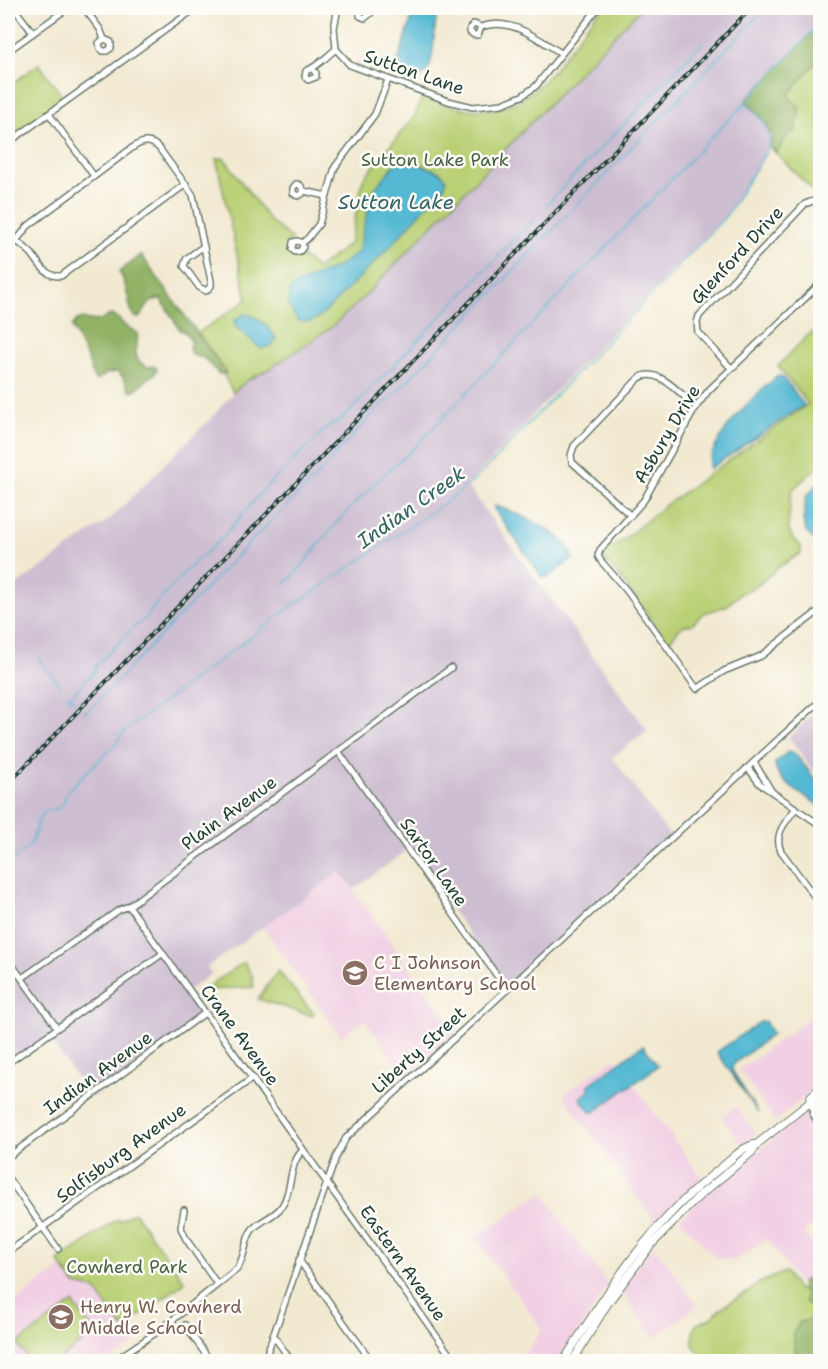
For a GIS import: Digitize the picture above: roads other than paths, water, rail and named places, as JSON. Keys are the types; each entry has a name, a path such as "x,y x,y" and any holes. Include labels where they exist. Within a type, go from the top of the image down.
{"main road":[{"path":"572,1362 608,1303 651,1245 698,1197 753,1152 757,1144 809,1103 812,1096 820,1089"},
{"path":"809,1103 820,1099"},
{"path":"563,1362 609,1288 656,1228 717,1170 748,1145 757,1144"}],"street":[{"path":"14,8 33,33"},
{"path":"8,51 68,8"},
{"path":"84,8 100,29 104,39"},
{"path":"8,143 196,8"},
{"path":"313,70 336,49 334,28 338,8"},
{"path":"360,8 360,16 365,18 371,13 368,8"},
{"name":"Sutton Lane","path":"336,49 350,65 388,80 465,106 494,106 512,100 530,90 543,79 596,8"},
{"path":"481,27 489,25 517,28 561,53"},
{"path":"302,243 320,224 335,167 375,114 388,80"},
{"path":"49,114 94,176"},
{"path":"8,251 28,226 136,145 148,142 159,148 186,184 194,199 204,246 211,281 211,286 206,291 198,287 184,266 187,258 204,246"},
{"path":"15,240 26,248 46,273 61,276 186,184"},
{"path":"304,191 327,196"},
{"name":"Glenford Drive","path":"731,369 698,332 699,316 801,208 809,202 820,202"},
{"name":"Asbury Drive","path":"820,284 709,390 696,407 654,484 631,516 600,550 598,556 627,591 697,689 724,671 761,656 820,609"},
{"path":"631,516 572,462 571,455 574,446 638,379 645,375 657,376 696,407"},
{"name":"Plain Avenue","path":"21,978 119,910 129,906 451,668"},
{"name":"Liberty Street","path":"264,1362 327,1182 339,1151 352,1131 820,701"},
{"name":"Sartor Lane","path":"338,752 507,990"},
{"path":"754,762 772,792"},
{"path":"748,768 760,784 820,825"},
{"path":"796,808 780,832 777,842 781,851 820,904"},
{"name":"Crane Avenue","path":"129,906 327,1182"},
{"path":"8,1063 162,954"},
{"path":"8,958 57,1028"},
{"name":"Indian Avenue","path":"8,1157 206,1013"},
{"name":"Solfisburg Avenue","path":"8,1252 253,1078"},
{"path":"809,1103 820,1125"},
{"path":"814,1111 818,1111 820,1115"},
{"path":"112,1362 190,1308 237,1269 252,1230 282,1207 295,1162 303,1150"},
{"path":"8,1178 58,1249"},
{"name":"Eastern Avenue","path":"327,1182 455,1362"},
{"path":"184,1210 181,1228 217,1284"},
{"path":"299,1260 372,1362"},
{"path":"185,1325 211,1362"},
{"path":"273,1335 292,1362"},
{"path":"129,1352 135,1362"}],"water":[{"path":"415,8 439,8 436,16 431,63 427,72 420,76 404,73 397,65"},
{"name":"Sutton Lake","path":"404,159 440,172 446,179 445,186 388,249 321,316 310,322 298,321 288,305 290,290 299,283 338,267 358,252 372,192 395,164"},
{"path":"245,314 259,320 268,328 276,340 272,345 261,349 235,326 235,320"},
{"path":"778,376 783,377 804,405 709,469 711,457 725,431 746,405"},
{"path":"820,481 820,543 806,532 803,520 806,497"},
{"path":"495,506 516,513 553,533 570,550 573,559 548,577 542,577 494,509"},
{"path":"788,752 796,755 820,785 820,806 792,788 776,770 775,763"},
{"path":"765,1021 772,1034 733,1065 732,1070 758,1113 717,1052 760,1022"},
{"path":"643,1045 658,1066 594,1112 590,1112 580,1098 589,1091 589,1085"}],"waterway":[{"path":"735,13 737,8"},
{"path":"84,711 86,712 98,701 252,540 313,480 379,407 388,401 766,8"},
{"path":"746,103 820,23"},
{"path":"546,205 702,43"},
{"name":"Indian Creek","path":"8,864 31,845 42,815 48,810 57,809 64,803 66,792 112,748 125,731 291,607 475,480 726,216 768,146 768,132 765,126 746,103 412,450 351,508 284,585"},
{"path":"70,697 93,673 96,666 135,626 144,620 188,569 221,539 265,488 331,424 339,422 535,218"},
{"path":"38,658 60,686"},
{"path":"67,694 74,701"}],"railway":[{"path":"8,784 751,8"}],"place":[{"name":"C I Johnson Elementary School","path":"355,973"},
{"name":"Henry W. Cowherd Middle School","path":"61,1317"}],"park label":[{"name":"Sutton Lake Park","path":"435,160"},
{"name":"Cowherd Park","path":"127,1267"}]}
